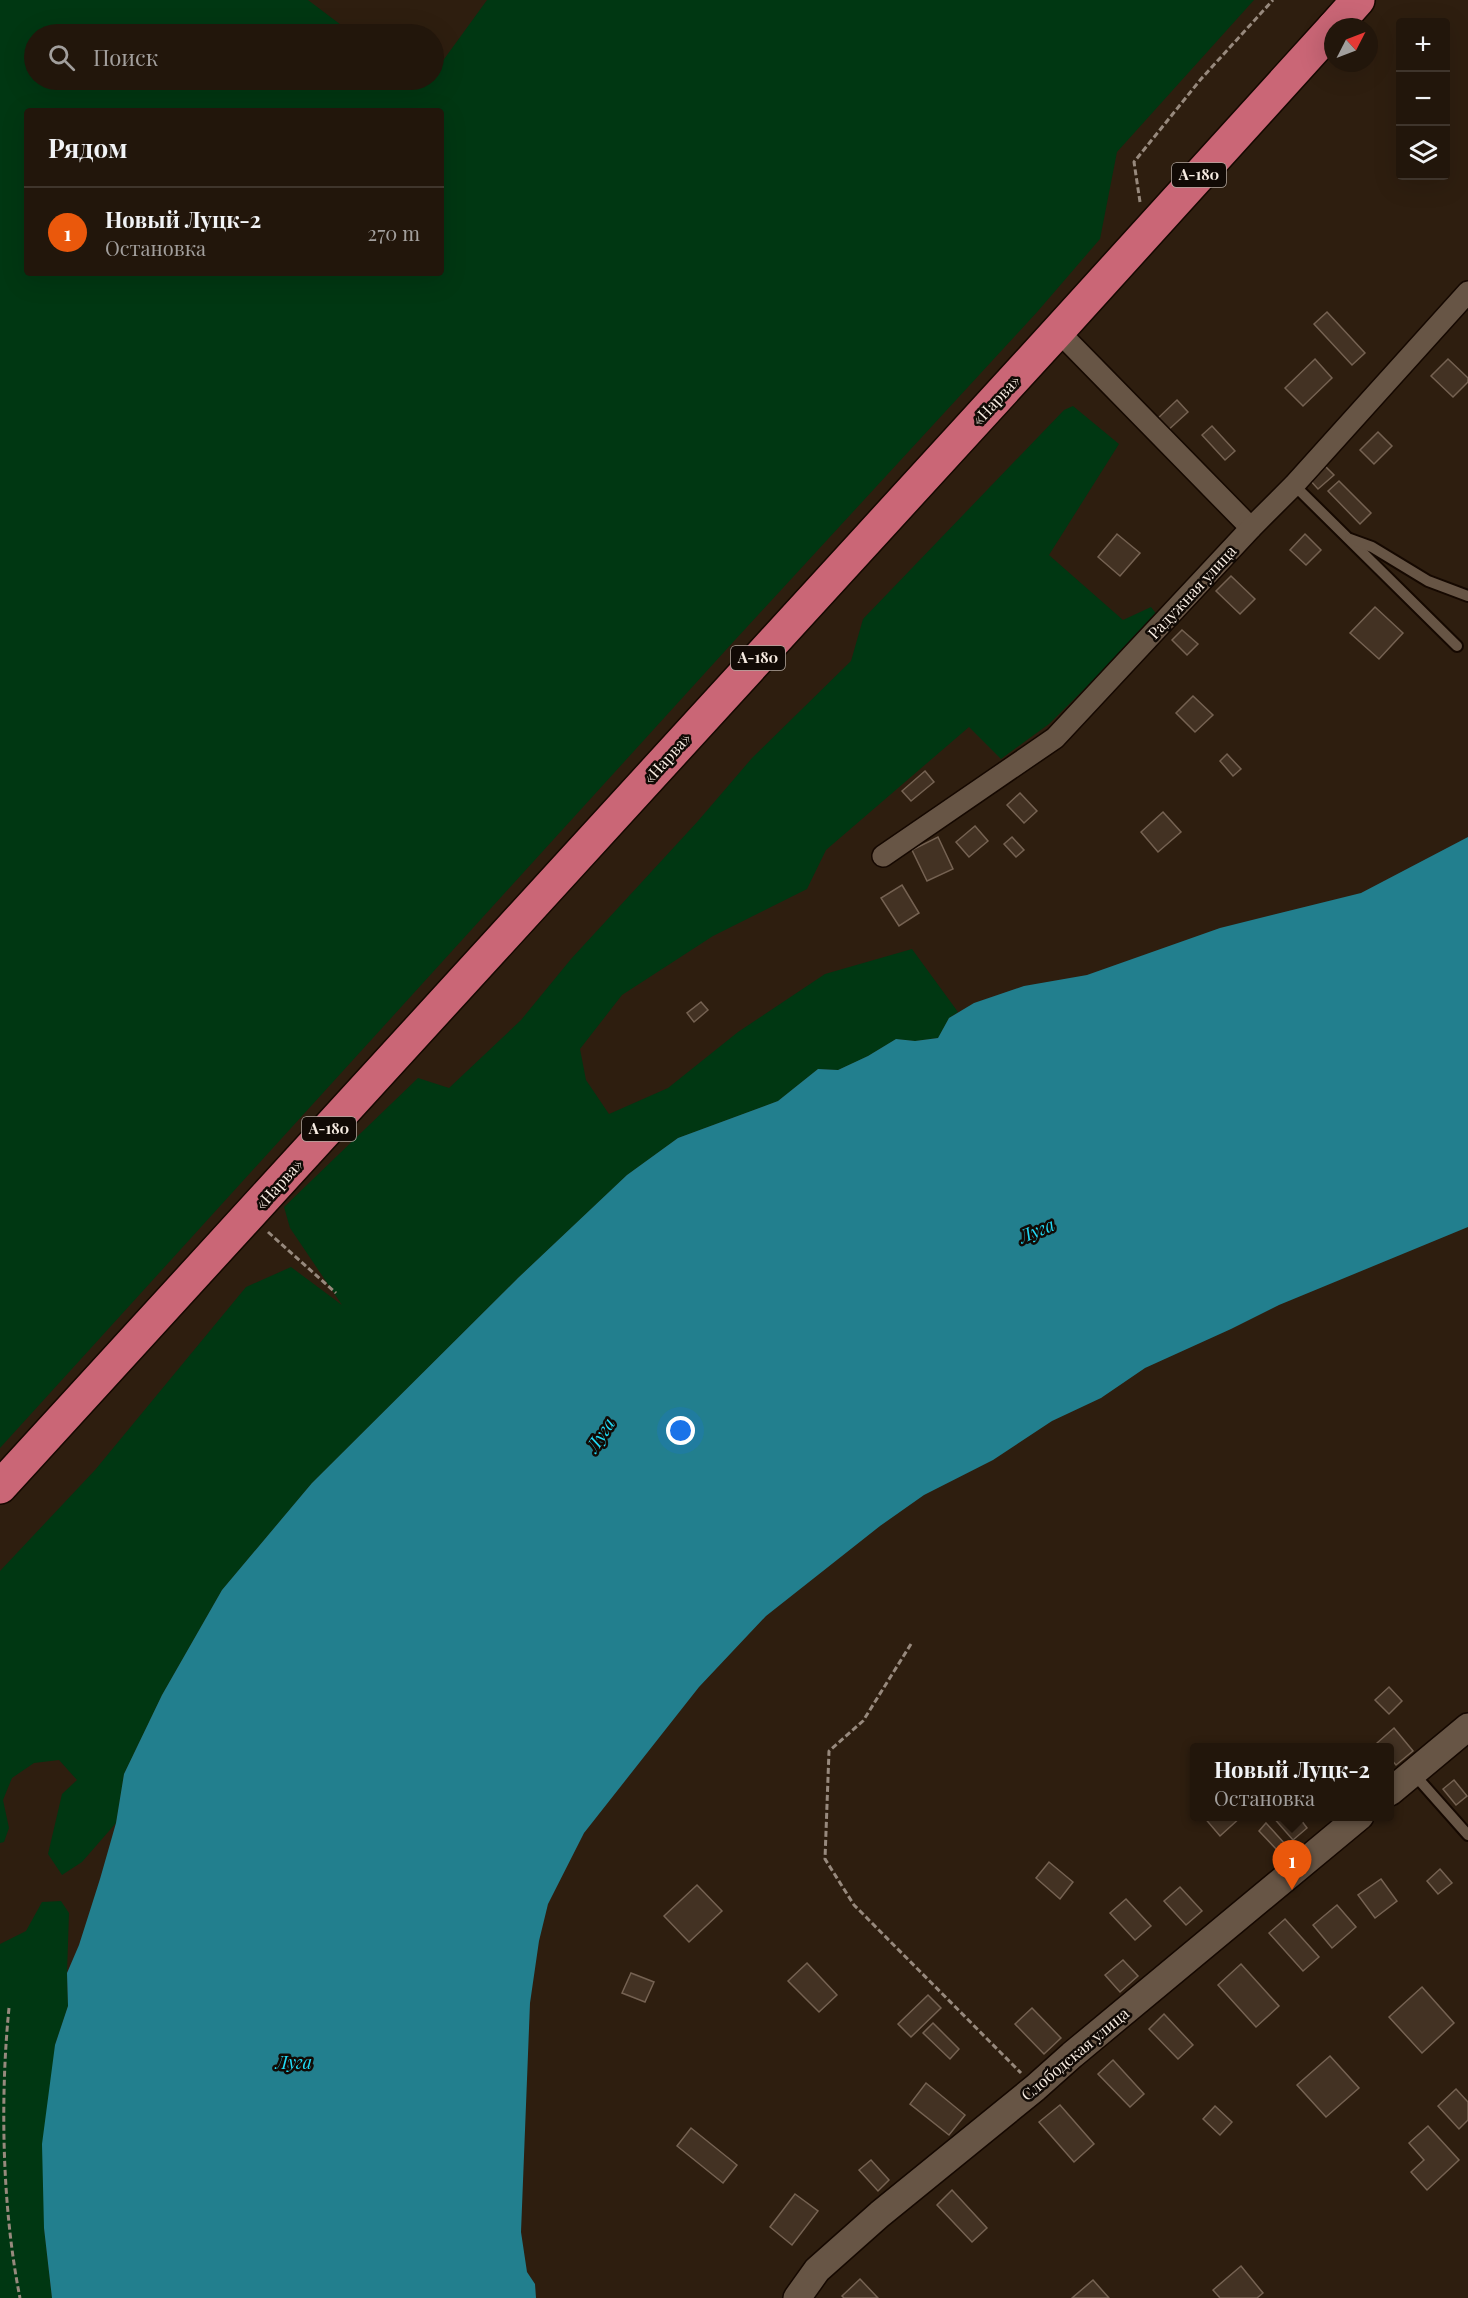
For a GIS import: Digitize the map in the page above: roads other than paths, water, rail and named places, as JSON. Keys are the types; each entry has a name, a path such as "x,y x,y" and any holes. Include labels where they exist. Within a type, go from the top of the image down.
{"highway":[{"name":"«Нарва»","path":"1341,18 1358,0"},
{"name":"«Нарва»","path":"0,1487 250,1216 1324,37"}],"street":[{"name":"Радужная улица","path":"883,856 1055,738 1294,485 1468,291"},
{"path":"1058,331 1251,528"},
{"path":"1394,1788 1468,1727"},
{"name":"Слободская улица","path":"797,2298 816,2270 880,2214 1035,2088 1354,1821"}],"lane":[{"path":"1294,485 1457,646"},
{"path":"1345,537 1372,546 1428,581 1468,596"},
{"path":"1412,1773 1468,1836"}],"water":[{"name":"Луга","path":"1468,837 1468,1227 1279,1305 1145,1368 1101,1398 1052,1421 993,1460 924,1495 880,1526 766,1616 699,1687 584,1833 548,1904 539,1941 530,2003 521,2232 527,2272 535,2284 536,2298 52,2298 44,2228 42,2144 55,2045 68,2006 67,1973 79,1945 100,1879 116,1823 124,1774 162,1695 222,1590 312,1483 518,1278 627,1175 678,1138 778,1101 818,1069 838,1070 896,1039 915,1041 938,1038 949,1018 974,1003 1024,986 1087,975 1220,928 1361,893"}],"place":[{"name":"Новый Луцк-2","path":"1292,1890"}]}
